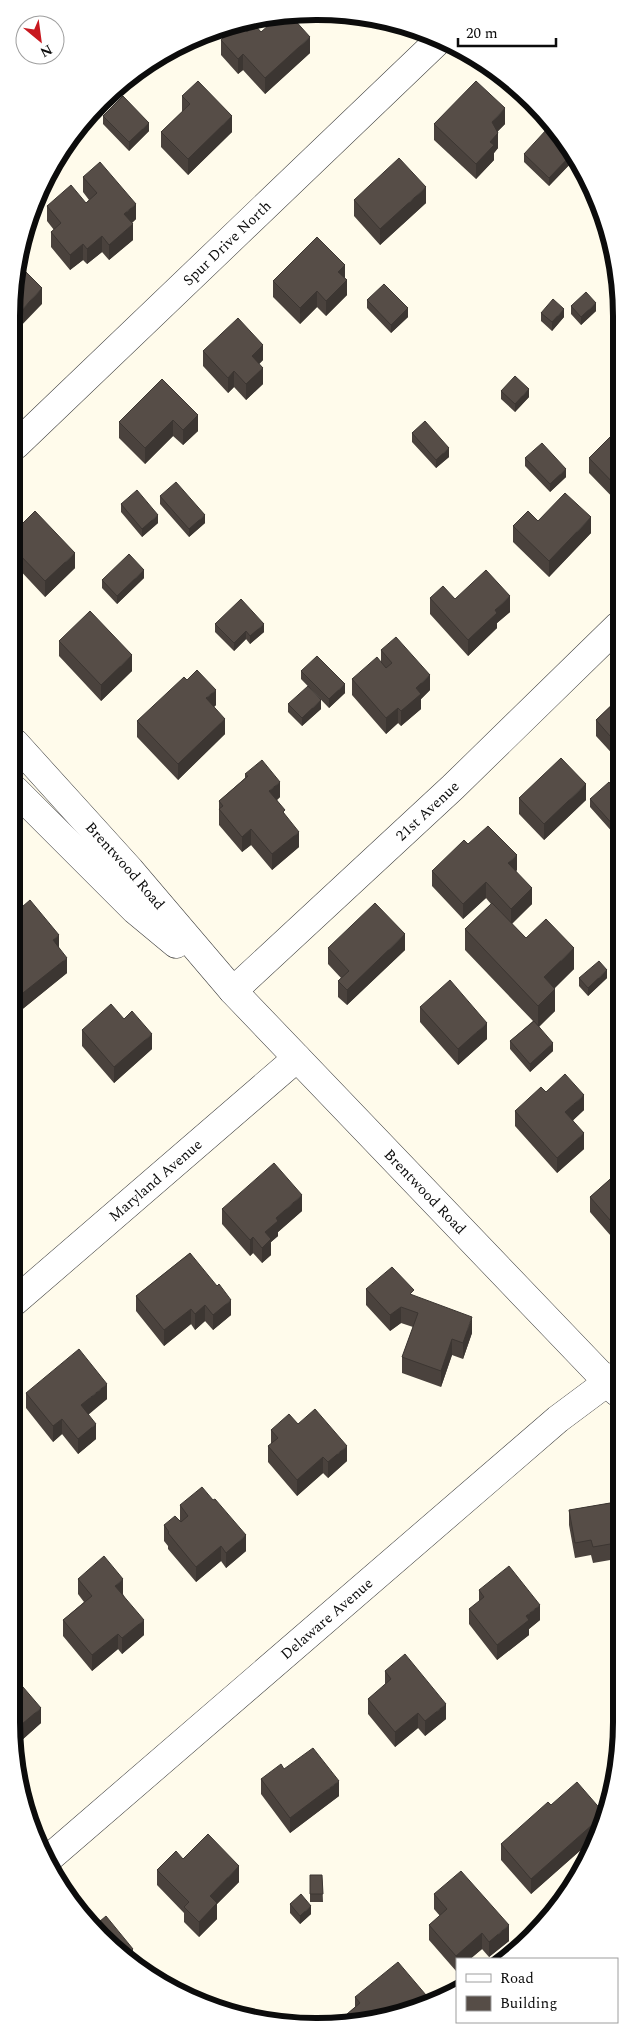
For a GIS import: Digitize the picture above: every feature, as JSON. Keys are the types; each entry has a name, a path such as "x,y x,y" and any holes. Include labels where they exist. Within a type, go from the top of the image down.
{"street":[{"name":"Spur Drive North","path":"20,441 433,44"},
{"name":"21st Avenue","path":"233,991 453,787 613,631"},
{"name":"Brentwood Road","path":"20,749 130,870 233,991 613,1383"},
{"name":"Brentwood Road","path":"20,795 135,910 233,991"},
{"name":"Maryland Avenue","path":"20,1297 297,1058"},
{"name":"Delaware Avenue","path":"52,1855 558,1418 613,1383"}],"building":[{"path":"296,21 310,37 265,78 243,54 238,59 221,40 227,34 244,29 247,32 256,27 261,32 270,24"},
{"path":"198,81 232,116 188,159 161,132 190,104 182,96"},
{"path":"476,81 505,108 492,122 498,133 490,142 494,145 476,164 434,124"},
{"path":"123,96 149,123 129,142 103,116"},
{"path":"546,130 567,159 549,178 524,154"},
{"path":"399,158 426,187 380,229 354,200"},
{"path":"100,162 136,204 124,214 133,224 109,245 102,236 87,249 83,244 70,255 51,232 61,223 47,206 71,185 86,203 97,193 83,177"},
{"path":"317,237 345,265 338,272 347,280 326,301 317,291 300,308 273,281"},
{"path":"24,270 42,288 20,312"},
{"path":"384,284 408,308 391,325 367,300"},
{"path":"586,292 596,303 581,317 571,306"},
{"path":"553,299 564,309 552,322 541,313"},
{"path":"238,318 263,345 252,356 263,368 246,384 234,371 228,378 203,351"},
{"path":"515,376 529,389 515,404 501,391"},
{"path":"162,379 198,415 183,430 173,420 145,448 119,422"},
{"path":"425,421 449,448 436,460 412,433"},
{"path":"610,437 613,440 613,483 589,458"},
{"path":"542,443 566,469 550,484 525,458"},
{"path":"176,482 205,515 189,529 160,496"},
{"path":"137,490 158,515 142,529 121,504"},
{"path":"565,493 591,517 549,561 513,526 528,511 538,521"},
{"path":"35,511 75,553 45,581 20,555 20,526"},
{"path":"129,554 144,570 117,596 102,580"},
{"path":"486,570 510,596 495,610 497,613 468,640 430,598 443,586 455,599"},
{"path":"241,599 264,624 250,636 246,631 234,643 215,624"},
{"path":"90,611 132,655 101,685 59,641"},
{"path":"396,637 430,675 416,688 421,694 401,711 398,708 386,718 352,679 377,657 386,668 392,663 381,650"},
{"path":"317,656 345,684 329,699 301,671"},
{"path":"197,670 216,690 206,698 225,719 178,764 137,721 184,677 187,680"},
{"path":"308,686 321,700 302,718 288,704"},
{"path":"613,704 613,739 596,720"},
{"path":"561,758 586,784 544,824 519,798"},
{"path":"262,760 280,782 269,791 285,810 283,812 299,832 272,854 251,829 242,837 219,809 223,806 219,801 248,776 245,774"},
{"path":"609,782 613,787 613,825 590,799"},
{"path":"488,826 517,855 508,863 532,888 511,909 486,882 463,904 432,871 464,840 468,844"},
{"path":"30,900 59,935 53,940 67,958 20,995 20,948 22,946 20,944 20,909"},
{"path":"375,903 405,934 347,990 338,981 349,971 328,948"},
{"path":"492,903 526,938 546,919 574,948 544,977 555,989 538,1006 465,929"},
{"path":"599,961 607,970 588,988 579,978"},
{"path":"450,980 487,1023 458,1049 420,1007"},
{"path":"111,1004 124,1019 132,1011 152,1034 114,1067 82,1030"},
{"path":"534,1021 553,1043 530,1064 510,1041"},
{"path":"565,1074 584,1095 565,1112 584,1133 557,1158 515,1111 541,1087 546,1092"},
{"path":"274,1163 302,1195 276,1218 278,1221 265,1232 271,1239 262,1248 253,1237 250,1240 222,1209"},
{"path":"613,1177 613,1223 590,1197"},
{"path":"190,1253 231,1300 213,1315 205,1305 195,1314 191,1309 164,1330 136,1296"},
{"path":"392,1267 414,1290 410,1294 472,1317 463,1343 452,1339 441,1371 402,1357 418,1313 401,1307 390,1315 366,1289"},
{"path":"79,1349 107,1384 81,1405 96,1424 78,1439 62,1419 53,1426 26,1393"},
{"path":"315,1409 347,1446 328,1462 323,1457 297,1480 268,1446 278,1438 271,1430 289,1414 298,1424"},
{"path":"202,1487 246,1535 226,1553 221,1546 196,1567 168,1533 164,1525 175,1516 181,1522 188,1516 180,1505"},
{"path":"613,1503 613,1544 593,1547 591,1540 575,1543 569,1510"},
{"path":"104,1556 123,1579 115,1586 144,1620 122,1638 118,1634 92,1655 63,1620 92,1596 78,1579"},
{"path":"509,1566 540,1605 526,1616 529,1620 497,1645 469,1609 484,1597 479,1590"},
{"path":"405,1654 446,1704 425,1721 418,1713 395,1732 368,1699 391,1679 385,1671"},
{"path":"20,1684 41,1708 22,1724 20,1722"},
{"path":"313,1748 339,1781 290,1818 261,1779 281,1764 284,1769"},
{"path":"577,1782 600,1808 595,1822 531,1879 501,1844 548,1802 551,1805"},
{"path":"208,1834 239,1866 210,1896 217,1903 199,1922 184,1907 189,1902 157,1870 176,1851 183,1859"},
{"path":"461,1871 509,1925 489,1942 482,1933 456,1956 429,1925 447,1909 434,1894"},
{"path":"310,1875 322,1875 323,1894 310,1894"},
{"path":"301,1894 311,1906 300,1916 290,1904"},
{"path":"106,1916 133,1949 130,1952 99,1922"},
{"path":"398,1962 426,1995 393,2008 348,2016 347,2014 360,2003 355,1997"}]}
